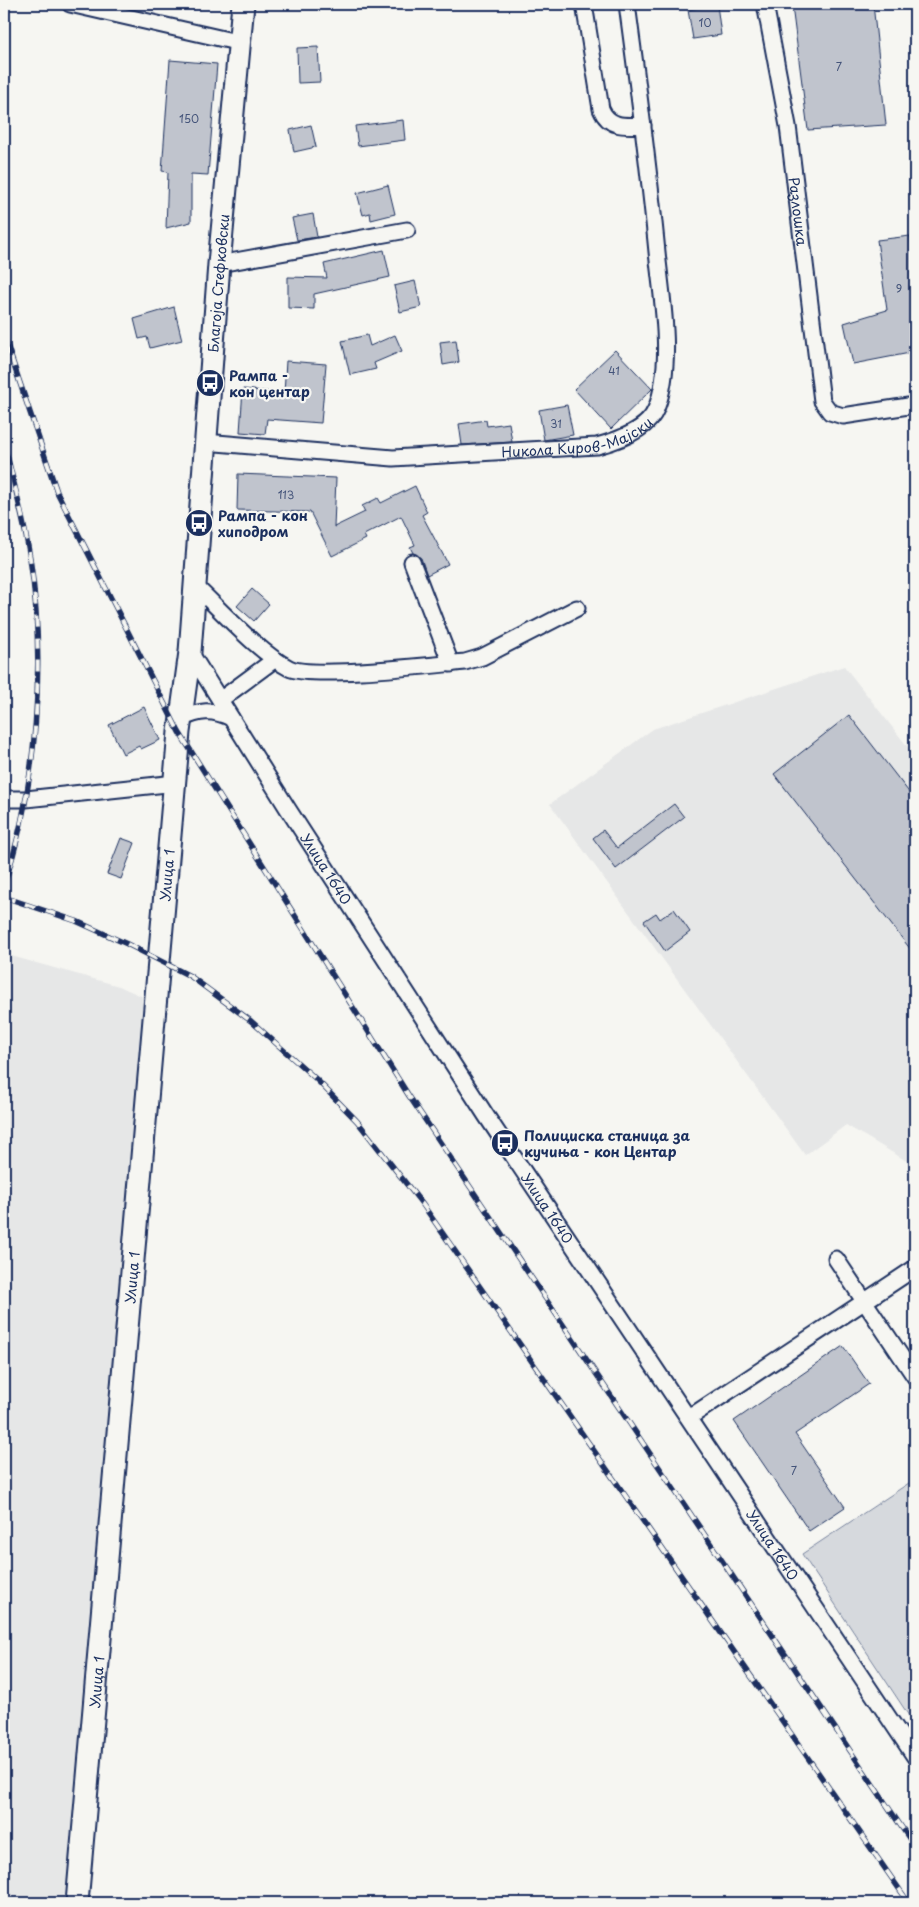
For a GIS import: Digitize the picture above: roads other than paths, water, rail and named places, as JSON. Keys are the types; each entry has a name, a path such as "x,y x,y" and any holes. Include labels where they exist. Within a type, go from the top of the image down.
{"main road":[{"name":"Благоја Стефковски","path":"190,652 219,264 244,4"},
{"name":"Улица 1","path":"77,1903 181,719 190,652"}],"street":[{"path":"70,4 241,43"},
{"path":"584,4 602,109 606,118 614,124 643,126"},
{"name":"Никола Киров-Мајски","path":"206,442 393,458 597,446 618,440 636,431 655,411 663,383 665,331 643,126 627,4"},
{"name":"Разлошка","path":"764,4 788,126 822,401 825,408 835,415 843,416 915,405"},
{"path":"219,264 407,230"},
{"path":"412,562 450,664"},
{"path":"194,585 274,660 292,669 328,671 464,662 482,657 578,608"},
{"name":"Улица 1640","path":"190,652 487,1117 690,1416 915,1757"},
{"path":"220,700 274,660"},
{"path":"181,719 206,710 218,712 231,718"},
{"path":"4,799 26,799 176,783"},
{"path":"836,1259 915,1377"},
{"path":"690,1416 915,1268"}],"railway":[{"path":"4,336 57,492 179,732 409,1096 915,1847"},
{"path":"4,444 22,515 30,558 35,598 38,681 31,766 15,847 4,885"},
{"path":"4,897 76,921 190,976 251,1021 316,1079 357,1121 423,1205 909,1903"}],"place":[{"name":"Рампа - кон центар","path":"210,383"},
{"name":"Рампа - кон хиподром","path":"199,523"},
{"name":"Полициска станица за кучиња - кон Центар","path":"505,1143"}]}
